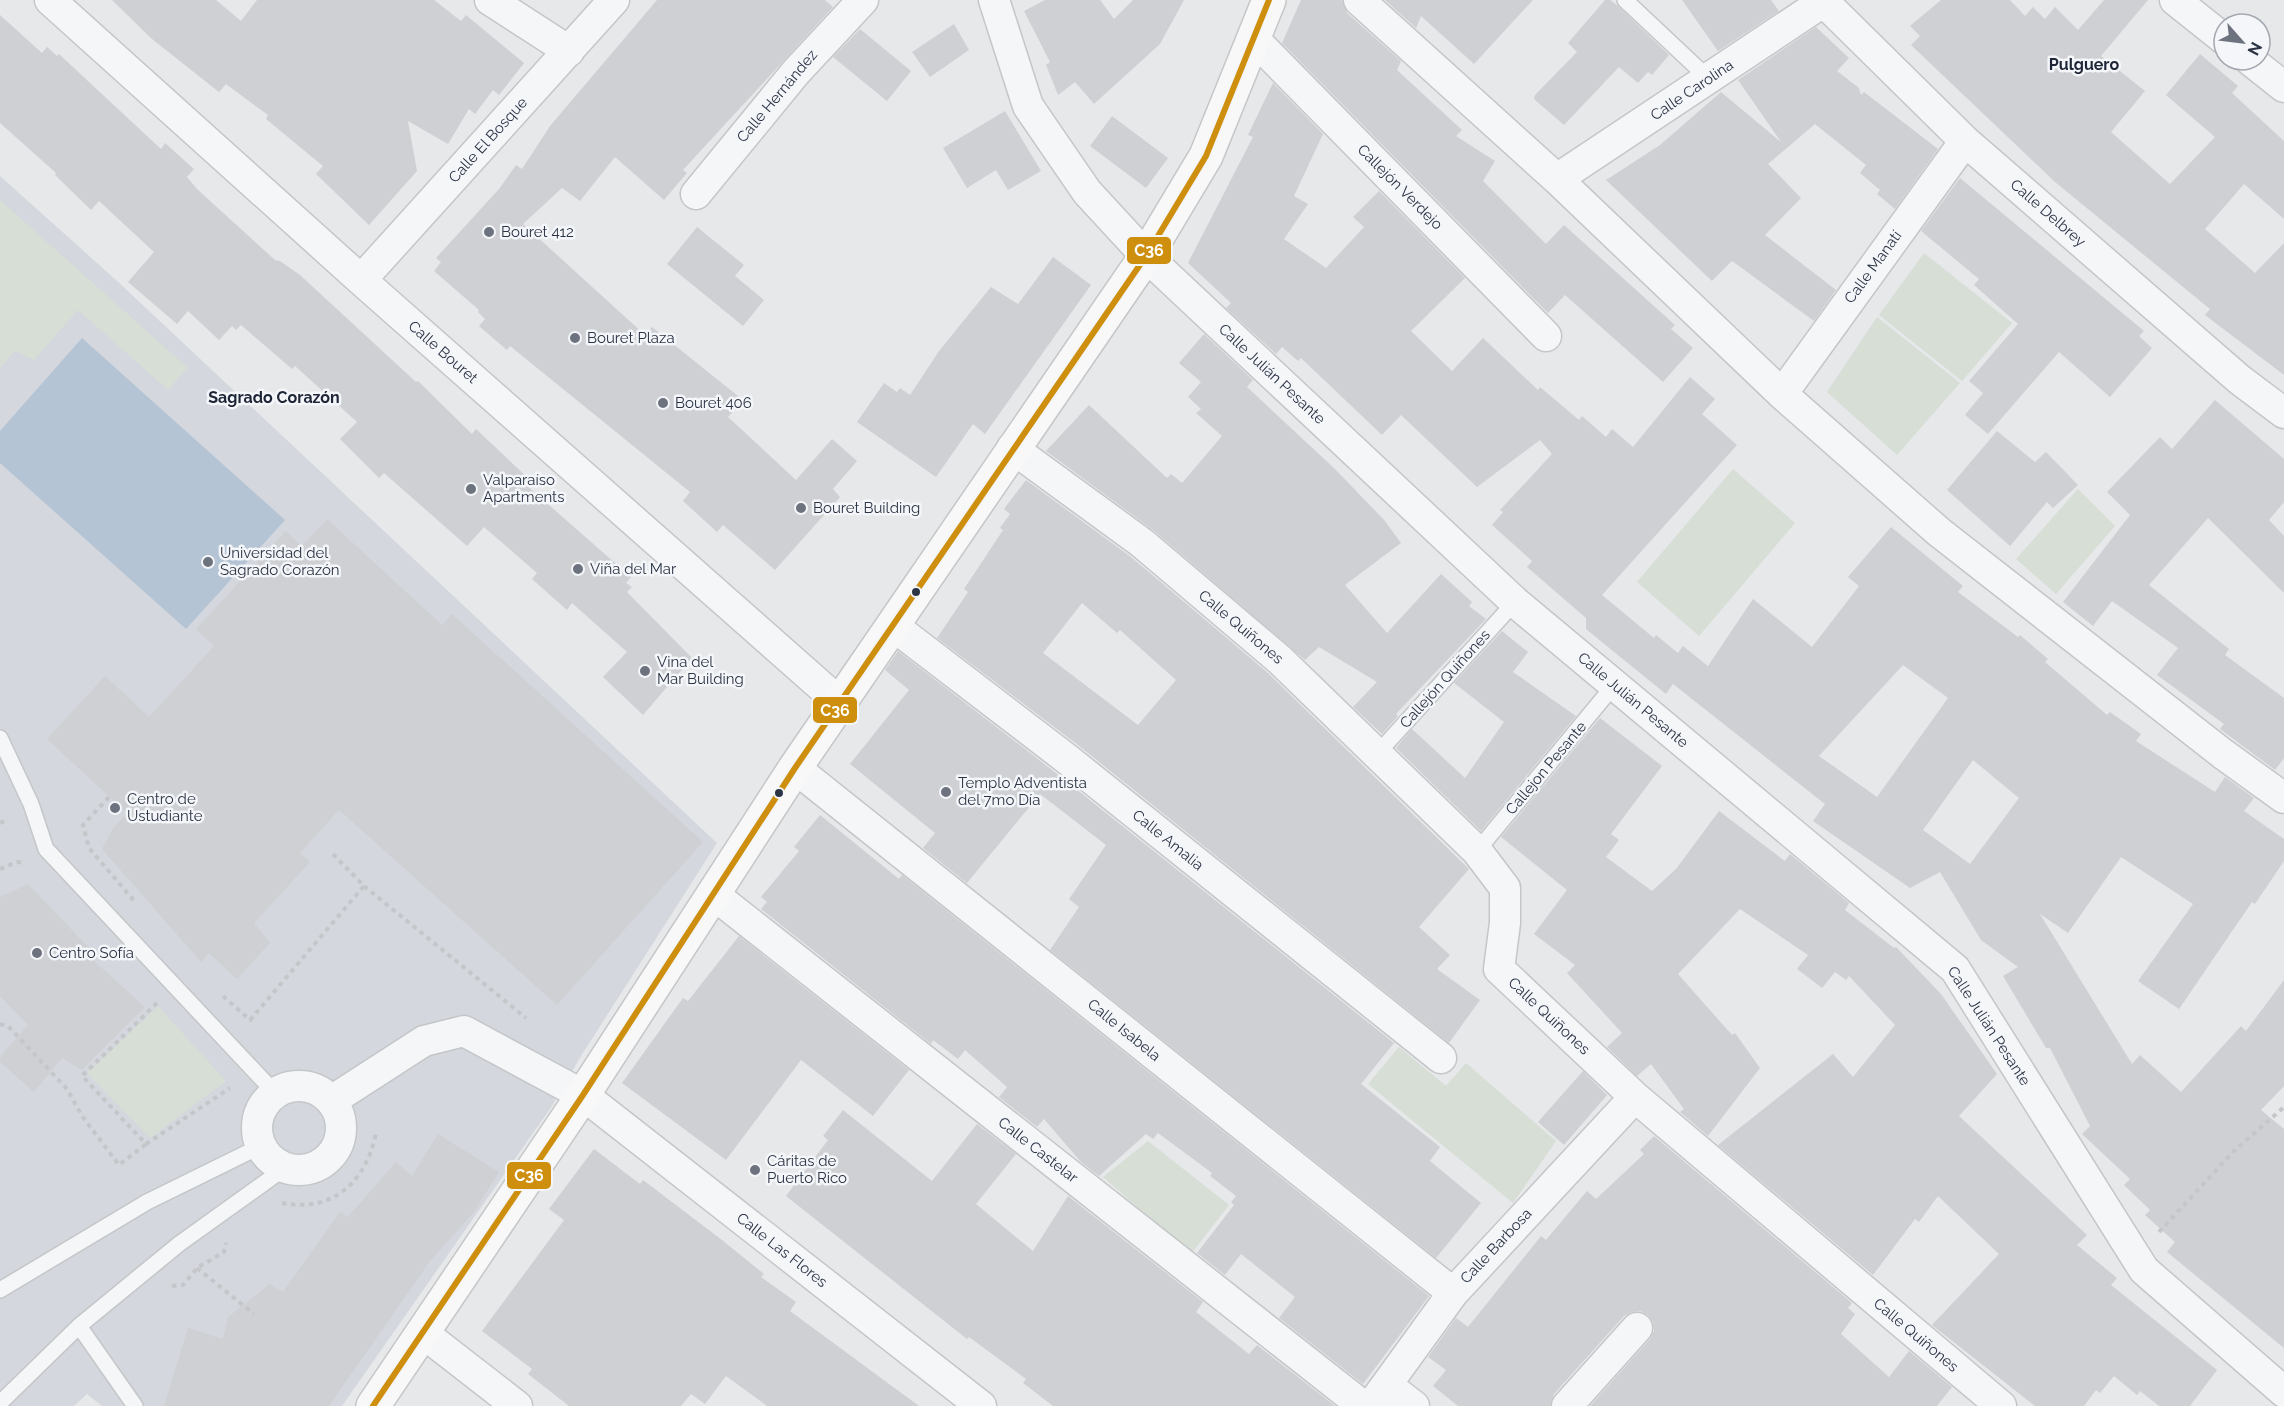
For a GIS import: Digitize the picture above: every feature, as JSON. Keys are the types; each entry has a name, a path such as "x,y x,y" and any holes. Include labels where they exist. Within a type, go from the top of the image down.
{"street":[{"name":"Calle Bouret","path":"50,0 361,280 839,702"},
{"path":"490,0 569,51"},
{"name":"Calle El Bosque","path":"361,280 614,0"},
{"name":"Calle Hernández","path":"696,194 796,72 863,0"},
{"name":"Calle Julián Pesante","path":"994,0 1028,106 1087,192 1146,256 1515,602 1955,969 2144,1270 2284,1392"},
{"path":"373,1406 583,1095 839,702 1146,256 1206,156 1269,0"},
{"path":"1359,0 1557,179 1782,394 1939,532 2223,754 2284,798"},
{"path":"2175,0 2212,29"},
{"name":"Calle Carolina","path":"1557,179 1825,1"},
{"name":"Calle Delbrey","path":"1825,1 1965,141 2240,380 2284,412"},
{"name":"Callejón Verdejo","path":"1253,38 1546,336"},
{"path":"2265,72 2284,87"},
{"name":"Calle Manatí","path":"1782,394 1965,141"},
{"name":"Calle Quiñones","path":"1012,448 1142,543 1280,660 1477,851 1505,888 1505,923 1499,969 1635,1097 2001,1406"},
{"name":"Calle Amalia","path":"892,625 1077,766 1441,1058"},
{"name":"Calle Isabela","path":"795,768 1453,1293"},
{"name":"Calle Castelar","path":"713,894 1363,1406"},
{"name":"Calle Las Flores","path":"331,1101 424,1041 464,1031 583,1095 981,1406"},
{"path":"298,1086 315,1088 331,1101 338,1110 342,1126 339,1143 330,1157 317,1167 301,1171 285,1168 270,1159 261,1146 257,1130 260,1113 268,1099 282,1089 298,1086"},
{"name":"Calle Barbosa","path":"1380,1396 1453,1293 1635,1097"},
{"path":"1568,1406 1637,1328"},
{"path":"423,1333 517,1406"},
{"path":"1380,1396 1414,1406"}],"lane":[{"path":"1625,0 1709,79"},
{"name":"Callejón Quiñones","path":"1376,755 1515,602"},
{"name":"Callejon Pesante","path":"1477,851 1615,684"},
{"path":"0,738 31,804 46,849 276,1094"},
{"path":"0,1290 147,1202 261,1146"},
{"path":"0,1403 79,1326 179,1244 285,1168"},
{"path":"79,1326 135,1406"}],"path":[{"path":"109,797 83,825 89,848 142,909"},
{"path":"332,853 364,886 525,1018"},
{"path":"0,869 17,862 35,866"},
{"path":"217,990 250,1020 364,886"},
{"path":"146,1144 81,1076 160,1000"},
{"path":"0,1024 8,1026 67,1089 81,1116 119,1165 146,1144 230,1088"},
{"path":"2136,1257 2234,1151 2284,1107"},
{"path":"279,1202 302,1206 333,1199 360,1174 372,1153 376,1133"},
{"path":"163,1286 183,1285 197,1268 224,1252 227,1241"},
{"path":"197,1268 254,1314"}],"shaded area":[{"name":"Universidad del Sagrado Corazón","path":"0,176 116,280 717,843 581,1056 552,1106 342,1406 102,1406 87,1394 74,1406 0,1406"},
{"path":"0,200 188,368 168,390 78,310 34,360 15,351 0,368"},
{"path":"1924,253 2012,323 1962,381 1879,315"},
{"path":"1877,317 1960,383 1897,455 1827,392"},
{"path":"1733,469 1795,523 1699,636 1637,582"},
{"path":"2078,489 2115,526 2056,594 2016,559"},
{"path":"158,1006 226,1081 150,1138 87,1073"},
{"path":"1399,1047 1446,1086 1466,1063 1556,1141 1513,1203 1368,1084"},
{"path":"1148,1141 1229,1205 1191,1254 1103,1177"}],"water":[{"path":"82,338 285,520 186,629 0,463 0,431"}],"building":[{"path":"112,0 216,0 241,21 257,0 434,0 461,21 466,15 524,63 499,95 493,90 475,114 469,109 448,144 408,121 417,171 369,225 316,174 323,166 266,119 268,115 226,84 219,92 152,39"},
{"path":"657,0 825,0 833,7 683,170 687,173 664,200 615,157 580,201 562,188 523,224 645,335 652,327 743,400 728,417 796,480 832,439 857,461 833,489 840,497 775,570 723,525 717,532 683,501 690,492 510,346 507,350 479,326 485,319 478,312 479,310 434,271 441,262 436,258 499,189 516,165 522,169 550,126"},
{"path":"1045,0 1100,0 1114,19 1133,0 1184,0 1160,44 1094,104 1075,82 1058,95 1046,65 1050,62 1024,11"},
{"path":"1301,0 1342,0 1347,13 1401,61 1397,70 1462,130 1456,136 1495,161 1483,181 1546,244 1564,225 1675,325 1671,329 1693,348 1663,382 1565,295 1548,313 1282,43"},
{"path":"1385,0 1533,0 1474,64 1421,16 1416,28"},
{"path":"1605,0 1610,0 1618,6 1669,55 1652,75 1648,72 1638,83 1619,67 1564,125 1534,99 1535,95 1577,52 1568,43"},
{"path":"1682,0 1771,0 1779,11 1718,51"},
{"path":"1941,0 2010,0 2025,16 2033,7 2045,19 2055,7 2078,30 2104,0 2148,0 2101,56 2145,91 2111,132 2170,184 2215,137 2166,95 2200,54 2212,64 2212,72 2221,72 2238,86 2232,93 2284,141 2284,219 2244,184 2205,229 2255,273 2284,243 2284,375 2205,315 2210,309 2055,182 1911,45 1920,36 1910,26"},
{"path":"0,15 42,53 47,47 57,56 59,54 161,149 165,143 194,169 187,177 197,189 275,260 300,275 416,382 418,381 472,434 476,429 529,479 525,484 631,577 626,583 632,587 627,592 692,658 643,715 603,677 627,652 572,603 567,610 532,579 537,573 484,527 467,546 384,473 379,478 340,439 357,422 295,366 292,369 241,325 236,330 232,326 219,340 188,311 177,324 128,282 154,252 99,201 91,210 55,175 56,173 0,123"},
{"path":"954,24 969,50 930,77 912,52"},
{"path":"1816,27 1849,58 1837,71 1859,88 1861,95 1864,92 1938,149 1895,209 1877,194 1880,190 1860,173 1866,165 1815,124 1768,164 1801,198 1765,235 1836,290 1814,321 1732,261 1712,281 1606,180 1660,145 1721,92 1781,142 1738,80"},
{"path":"860,29 911,71 887,101 833,57"},
{"path":"1273,83 1323,134 1294,196 1308,204 1284,239 1326,268 1364,227 1353,217 1379,191 1465,278 1411,331 1452,371 1483,338 1538,390 1540,387 1579,420 1582,416 1606,437 1612,429 1633,447 1690,377 1715,399 1702,414 1737,445 1602,595 1654,638 1656,635 1678,653 1683,646 1708,666 1753,599 1812,647 1859,586 1848,577 1891,527 1963,586 1958,592 2018,637 2020,635 2048,659 2045,662 2107,715 2110,712 2141,734 2136,741 2215,792 2225,777 2254,798 2244,811 2284,839 2284,861 2255,904 2252,902 2179,1009 2138,981 2193,904 2121,857 2068,933 2040,914 2132,1064 2140,1055 2181,1092 2241,1026 2246,1031 2284,980 2284,1086 2261,1110 2284,1129 2284,1348 2167,1252 2175,1242 2145,1215 2150,1210 2124,1185 2130,1179 2082,1134 2090,1126 2050,1048 2046,1048 2003,976 2018,967 1981,940 1940,872 1910,888 1813,821 1825,804 1673,684 1666,694 1586,629 1586,618 1527,567 1532,561 1492,525 1503,512 1500,510 1552,454 1540,440 1477,487 1401,415 1382,435 1301,358 1298,361 1282,347 1276,354 1226,308 1231,303 1188,263 1253,137 1248,135","holes":["1903,665 1948,698 1877,797 1819,756","1973,760 2019,798 1970,864 1923,830"]},
{"path":"1005,111 1041,171 1008,190 996,170 967,188 943,148"},
{"path":"1112,116 1168,158 1146,188 1090,146"},
{"path":"1960,178 2144,331 2139,336 2152,348 2110,397 2059,352 1988,434 1965,415 1983,393 1969,381 2018,324 1974,285 1979,279 1921,231"},
{"path":"697,227 744,265 735,276 764,300 743,326 667,264"},
{"path":"1053,257 1091,285 985,434 973,424 936,477 857,422 884,383 897,392 900,388 910,395 939,351 991,287 1018,304"},
{"path":"1204,334 1253,380 1247,387 1335,469 1385,521 1401,543 1345,585 1387,633 1441,574 1472,602 1469,606 1486,619 1396,714 1398,716 1382,734 1353,707 1377,682 1319,647 1305,660 1153,530 1046,451 1089,405 1167,478 1171,474 1182,483 1222,436 1196,413 1201,409 1188,397 1201,382 1179,363"},
{"path":"2215,400 2284,459 2284,502 2269,520 2284,536 2284,593 2208,518 2149,585 2229,649 2225,655 2284,698 2284,758 2275,770 2220,729 2224,724 2157,675 2178,648 2112,601 2093,626 2063,602 2130,515 2107,492 2160,437 2172,449"},
{"path":"1997,431 2035,462 2046,452 2078,485 2053,508 2047,502 2010,546 1947,490"},
{"path":"1026,480 1131,557 1268,673 1469,869 1419,927 1450,955 1437,969 1480,1000 1449,1043 1078,745 937,638 968,592 964,589 1003,530 1000,528 1010,514 1004,509","holes":["1082,603 1117,633 1120,630 1176,680 1138,725 1043,653"]},
{"path":"327,519 442,625 452,614 703,842 557,1005 339,810 300,853 310,862 254,923 270,943 237,979 209,953 201,962 102,849 113,828 127,813 47,739 105,676 149,717 214,646 196,629 286,531 302,546"},
{"path":"1502,631 1528,652 1513,672 1576,716 1481,831 1396,748 1412,729 1465,778 1504,722 1454,683"},
{"path":"898,651 1056,773 1394,1043 1361,1084 1440,1147 1430,1161 1481,1203 1436,1258 1050,950 1079,907 1069,899 1106,845 1040,794 967,883 923,848 935,833 850,764 909,690 885,670"},
{"path":"1600,718 1662,766 1611,834 1619,840 1606,857 1652,891 1676,869 1719,811 1785,861 1790,854 1849,903 1845,910 1894,948 1896,947 1941,994 1997,1074 1959,1116 2087,1235 2077,1245 2117,1278 2111,1285 2217,1370 2190,1406 2159,1406 2140,1391 2137,1395 2114,1376 2100,1393 2096,1390 2084,1406 2035,1406 1932,1325 1999,1254 1938,1196 1919,1222 1915,1219 1873,1275 1718,1145 1833,1054 1853,1077 1895,1025 1849,976 1846,980 1835,972 1822,988 1797,969 1808,955 1740,909 1678,974 1732,1035 1735,1033 1760,1068 1708,1136 1680,1112 1684,1109 1651,1064 1637,1076 1607,1047 1622,1033 1567,973 1575,965 1534,934 1567,890 1501,837"},
{"path":"820,815 899,879 902,875 1429,1296 1363,1384 1279,1318 1295,1297 1241,1254 1225,1275 1197,1253 1234,1205 1231,1202 1236,1196 1210,1176 1212,1173 1158,1133 1153,1139 1146,1134 1099,1176 1081,1162 1044,1119 1037,1127 999,1097 1007,1087 965,1050 958,1059 933,1040 931,1044 761,909 767,902 761,897 799,851 794,847"},
{"path":"28,884 91,950 85,953 145,1007 82,1070 62,1058 34,1092 0,1062 0,1057 28,1025 0,996 0,897"},
{"path":"739,936 909,1070 873,1116 801,1060 726,1160 622,1083 683,998 688,1001"},
{"path":"1583,1071 1607,1095 1564,1145 1538,1122"},
{"path":"843,1110 932,1181 977,1124 1016,1154 976,1204 1033,1251 1068,1196 1203,1302 1196,1312 1249,1354 1257,1345 1335,1406 1053,1406 1023,1383 1026,1379 969,1337 967,1339 786,1196 828,1140 823,1136"},
{"path":"438,1134 499,1172 474,1212 430,1261 329,1406 164,1406 188,1328 223,1339 228,1317 270,1284 283,1292 340,1212 348,1217 396,1162 412,1176"},
{"path":"1654,1136 1852,1303 1848,1308 1855,1314 1841,1334 1889,1377 1909,1351 1952,1387 1937,1406 1590,1406 1650,1339 1654,1331 1653,1322 1648,1315 1640,1311 1624,1316 1554,1394 1550,1406 1458,1406 1433,1386 1446,1370 1428,1357 1456,1318 1468,1327 1541,1236 1546,1240 1587,1191 1596,1199 1644,1154 1640,1150"},
{"path":"594,1149 640,1184 643,1180 722,1240 764,1274 761,1277 796,1302 790,1311 919,1406 767,1406 726,1376 705,1404 691,1394 681,1406 569,1406 528,1374 532,1369 482,1331 564,1220 549,1209"}],"transit line":[{"name":"C36","path":"373,1406 583,1095 795,768 1146,256 1206,156 1269,0"}],"place":[{"name":"Bouret 412","path":"489,232"},
{"name":"Bouret Plaza","path":"575,338"},
{"name":"Bouret 406","path":"663,403"},
{"name":"Valparaíso Apartments","path":"471,489"},
{"name":"Bouret Building","path":"801,508"},
{"name":"Universidad del Sagrado Corazón","path":"208,562"},
{"name":"Viña del Mar","path":"578,569"},
{"name":"Vina del Mar Building","path":"645,671"},
{"name":"Templo Adventista del 7mo Día","path":"946,792"},
{"name":"Centro de Ustudiante","path":"115,808"},
{"name":"Centro Sofía","path":"37,953"},
{"name":"Cáritas de Puerto Rico","path":"755,1170"}],"district":[{"name":"Pulguero","path":"2084,64"},
{"name":"Sagrado Corazón","path":"274,397"}]}
